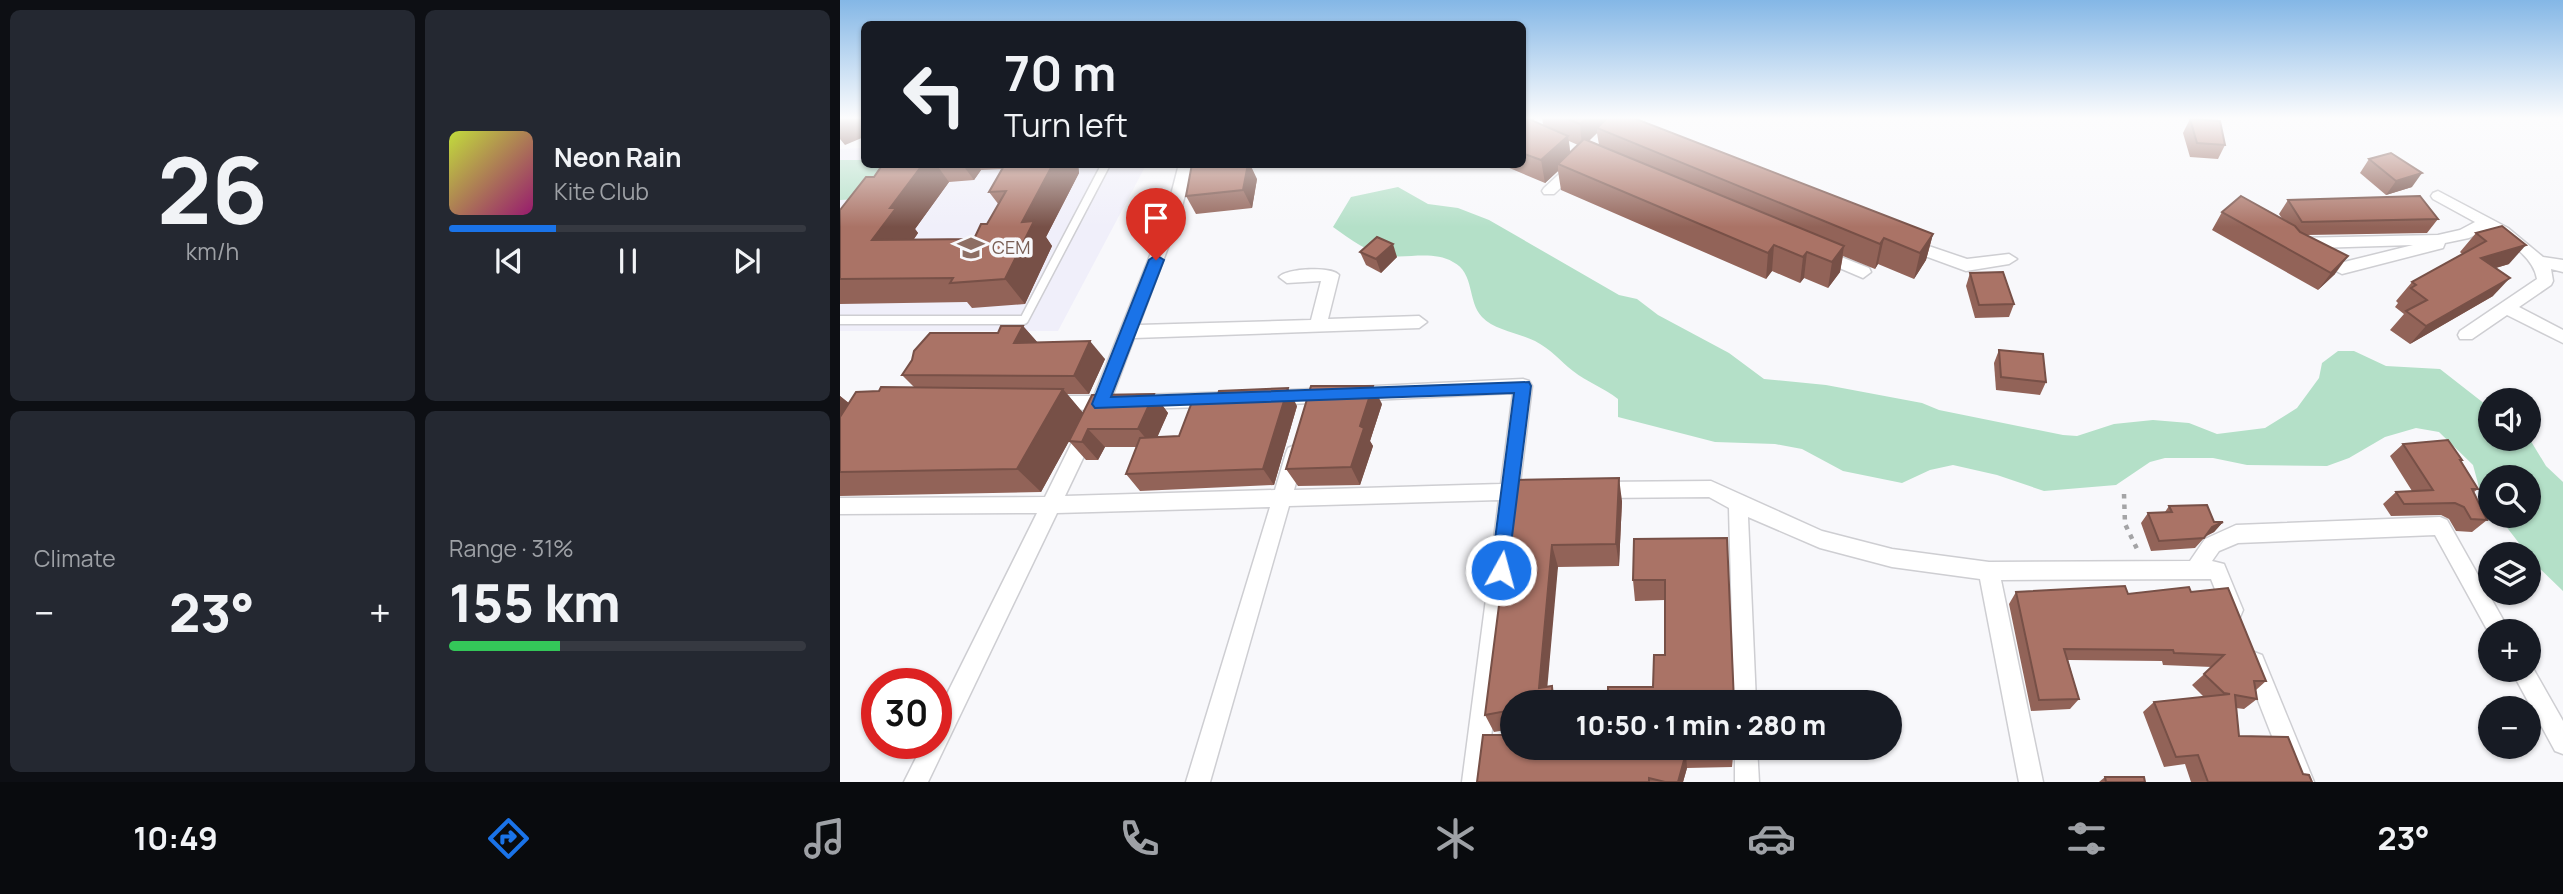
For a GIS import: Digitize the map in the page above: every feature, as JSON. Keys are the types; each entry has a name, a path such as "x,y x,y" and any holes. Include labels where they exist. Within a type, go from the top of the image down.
{"street":[{"path":"1549,191 1586,156 1579,153"},
{"path":"952,709 1100,404 1172,218 1185,168"},
{"path":"2438,196 2527,247 2546,271 2545,281 2466,335"},
{"path":"2436,242 2465,234 2486,223"},
{"path":"2435,239 2436,242 2438,244 2342,268 2294,243 2435,239"},
{"path":"1898,240 1966,264 2009,259"},
{"path":"1812,251 1863,272"},
{"path":"2541,262 2563,266"},
{"path":"1287,277 1331,275 1318,326"},
{"path":"2506,308 2563,337"},
{"path":"1129,332 1419,322"},
{"path":"1032,403 1100,404 1523,386 1474,782"},
{"path":"1198,782 1312,396"},
{"path":"1577,491 1711,489 1738,504 1820,540 1892,558 1989,571 2217,570 2302,782"},
{"path":"840,506 1051,505 1550,491"},
{"path":"1738,504 1745,690"},
{"path":"2195,570 2212,545 2236,534 2440,526 2493,619"},
{"path":"1989,571 2031,782"},
{"path":"2529,682 2563,743"},
{"path":"916,782 928,759"},
{"path":"1746,760 1747,782"}],"lane":[{"path":"840,320 1024,320 1104,168"},
{"path":"943,330 950,320"}],"path":[{"path":"2124,494 2121,512 2126,529 2148,570"}],"shaded area":[{"name":"CEM","path":"840,153 861,153 861,168 1144,168 1058,331 840,331"}],"green space":[{"path":"840,160 861,160 861,168 884,168 859,199 840,200"},
{"path":"1398,187 1428,204 1458,208 1489,220 1619,295 1637,299 1658,315 1729,353 1764,379 1826,385 1922,403 1939,410 2063,435 2077,436 2114,424 2153,420 2189,423 2217,434 2265,428 2297,408 2319,378 2322,363 2338,351 2354,351 2386,366 2440,369 2478,399 2478,451 2537,451 2546,466 2563,482 2563,591 2541,570 2541,542 2518,542 2507,528 2541,528 2541,465 2478,465 2478,484 2473,465 2439,432 2416,428 2385,437 2349,458 2327,466 2247,465 2213,458 2165,458 2150,462 2116,485 2044,491 1997,475 1953,465 1930,470 1902,483 1843,471 1802,449 1775,444 1715,442 1618,417 1618,399 1578,375 1541,344 1493,325 1482,317 1474,303 1465,273 1453,262 1438,257 1390,256 1374,252 1333,227 1351,197"}],"building":[{"path":"1526,153 1548,153 1541,160 1526,154"},
{"path":"1569,153 1619,153 1844,246 1832,262 1807,252 1803,257 1774,245 1768,253 1558,164"},
{"path":"1659,153 1725,153 1933,234 1920,253 1884,238 1880,244"},
{"path":"2392,153 2422,173 2396,181 2369,159"},
{"path":"880,168 920,168 890,208 896,208 872,240 974,239 981,224 987,224 1006,191 989,192 1003,168 1051,168 1022,222 1034,221 1005,279 950,283 953,278 840,279 840,210 866,177 874,177"},
{"path":"1191,168 1247,168 1243,190 1186,196"},
{"path":"2241,196 2295,226 2300,232 2348,256 2331,273 2222,212"},
{"path":"2420,196 2438,219 2302,222 2288,200"},
{"path":"2502,226 2526,245 2481,258 2510,278 2426,326 2406,311 2427,300 2411,288 2416,285 2412,282 2486,241 2476,233"},
{"path":"1377,237 1393,244 1376,259 1360,252"},
{"path":"2003,272 2014,304 1979,305 1970,273"},
{"path":"1001,326 1023,326 1014,343 1090,341 1074,376 902,375 912,360 914,351 930,333 998,333"},
{"path":"1999,350 2043,354 2046,382 2001,377"},
{"path":"1311,386 1373,386 1360,426 1364,428 1351,467 1286,469"},
{"path":"881,387 1063,389 1017,469 840,472 840,417 856,392 879,391"},
{"path":"1288,388 1263,469 1126,474 1140,438 1179,436 1192,402 1216,402 1219,391"},
{"path":"1154,394 1138,429 1088,429 1082,442 1069,441 1092,395"},
{"path":"2448,440 2478,489 2472,489 2478,501 2478,519 2471,519 2464,507 2455,503 2404,504 2396,492 2433,490 2403,444"},
{"path":"1619,478 1616,544 1552,545 1539,688 1552,686 1552,690 1500,690 1500,712 1485,715 1515,480"},
{"path":"2207,505 2214,522 2223,522 2212,527 2204,538 2159,541 2148,513 2172,512 2169,506"},
{"path":"1727,538 1733,690 1608,690 1608,687 1653,687 1654,655 1665,655 1665,580 1633,580 1634,539"},
{"path":"2125,586 2128,594 2189,587 2191,592 2228,588 2266,681 2254,681 2257,699 2235,695 2239,736 2288,737 2303,774 2309,775 2312,782 2208,782 2198,755 2176,757 2154,702 2230,694 2224,693 2204,674 2224,655 2174,653 2173,650 2064,649 2079,699 2039,700 2016,592"},
{"path":"1483,735 1500,735 1500,760 1684,760 1678,782 1649,778 1649,782 1477,782"},
{"path":"2105,777 2144,777 2145,782 2106,782"}],"place":[{"name":"CEM","path":"971,248"}],"route":[{"path":"1156,260 1100,404 1523,386 1501,570"}]}
